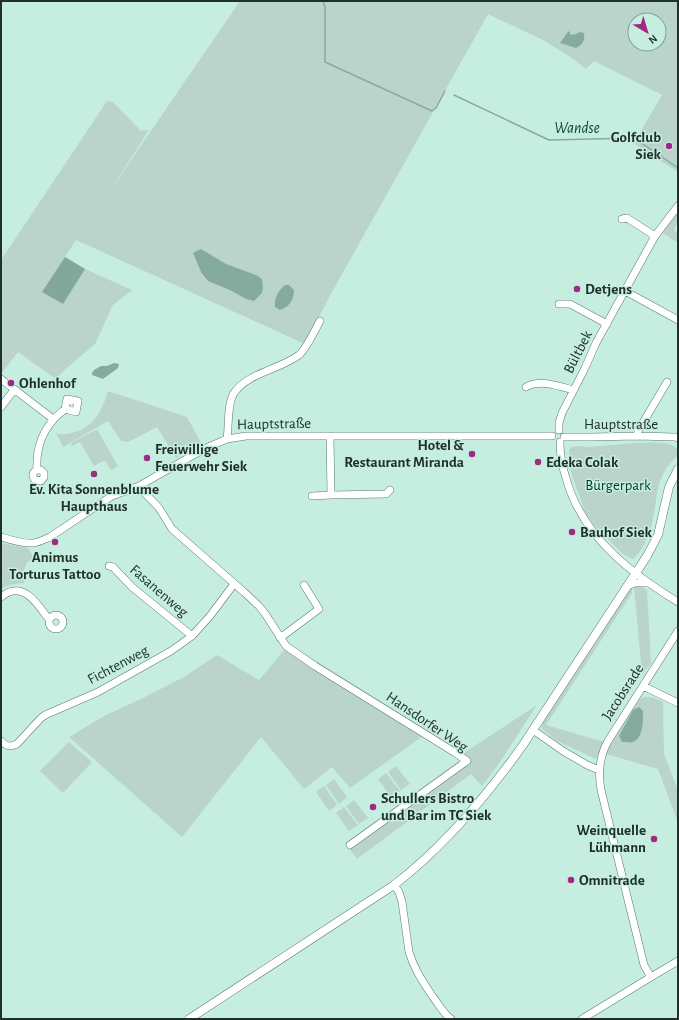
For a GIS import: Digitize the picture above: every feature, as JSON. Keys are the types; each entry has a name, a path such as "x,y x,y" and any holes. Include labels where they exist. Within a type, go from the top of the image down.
{"main road":[{"path":"189,1019 394,885 411,872 459,825 504,772 653,546 658,535 669,487 678,469"}],"street":[{"name":"Bültbek","path":"559,430 559,423 562,413 586,368 596,343 655,236 678,206"},
{"path":"622,218 627,218 655,236"},
{"path":"626,291 678,320"},
{"name":"Bültbek","path":"559,304 570,304 607,324"},
{"path":"227,438 230,406 234,394 246,382 300,354 320,321"},
{"path":"1,379 53,419"},
{"path":"637,436 638,431 667,382"},
{"name":"Bültbek","path":"526,387 530,384 548,384 573,390"},
{"path":"1,407 14,390"},
{"path":"37,470 41,440 53,419 65,410"},
{"path":"559,430 555,431 552,436 556,442 562,439"},
{"name":"Hauptstraße","path":"559,430 562,432 562,439 637,436 678,438"},
{"name":"Hauptstraße","path":"1,538 25,543 42,541 112,496 139,486 204,449 227,438 246,436 552,436"},
{"path":"330,436 331,495"},
{"path":"562,439 560,458 567,484 580,514 591,530 618,559 678,602"},
{"name":"Hansdorfer Weg","path":"139,486 159,508 172,528 259,606 286,646 315,666 467,761 350,845"},
{"path":"312,496 386,494 390,490"},
{"name":"Fasanenweg","path":"109,566 113,567 132,587 192,636"},
{"path":"627,586 639,582 651,584"},
{"name":"Fichtenweg","path":"1,741 7,746 17,744 45,715 98,692 171,652 192,636 210,616 234,584"},
{"path":"280,638 319,609 304,584"},
{"path":"1,597 10,592 21,591 34,600 50,619"},
{"name":"Jacobsrade","path":"651,977 644,965 601,790 599,770 601,757 606,744 678,631"},
{"path":"643,686 678,703"},
{"path":"533,730 568,754 599,770"},
{"path":"394,885 399,892 402,902 411,959 420,977 445,1014 451,1019"},
{"path":"582,1019 678,961"}],"green space":[{"path":"240,1 678,1 678,172 632,142 639,134 662,95 594,61 586,69 572,58 543,40 488,14 332,292 305,344 76,240 65,257 85,269 132,290 113,305 95,344 56,379 18,352 1,374 1,260 107,101 113,102 141,131 149,130 109,192"},
{"path":"678,209 678,222 674,231 678,232 678,243 661,232"},
{"path":"108,391 187,417 201,443 176,458 157,427 128,442 121,441 108,421 63,447 56,433 63,434 82,430 92,422 100,411"},
{"path":"97,429 118,466 111,470 105,460 94,466 80,442 72,446 71,443"},
{"name":"Bürgerpark","path":"635,443 670,444 676,448 678,455 668,466 659,484 654,515 648,536 642,548 633,559 624,555 596,528 585,512 571,473 569,450 571,447 577,446 589,447"},
{"path":"1,543 28,548 30,551 32,560 27,562 24,570 24,583 9,585 1,589"},
{"path":"639,585 647,590 651,663 642,675 634,587"},
{"path":"632,587 632,593 546,725 611,744 640,699 649,697 663,702 664,754 678,791 678,823 658,769 599,752 596,759 557,741 542,729 542,724"},
{"path":"289,644 464,753 537,705 498,765 482,786 471,774 357,859 345,843 460,760 423,736 350,788 332,767 304,789 261,737 182,837 69,737 104,716 184,677 217,655 259,680"},
{"path":"69,742 92,762 63,793 40,771"},
{"path":"396,766 410,784 401,790 388,772"},
{"path":"386,773 400,791 391,797 378,779"},
{"path":"334,779 347,797 339,804 326,785"},
{"path":"324,786 337,805 329,811 316,792"},
{"path":"354,800 368,818 359,824 346,806"},
{"path":"344,807 358,825 349,831 336,813"}],"shaded area":[{"path":"569,31 571,35 580,32 584,33 583,42 576,48 560,43"},
{"path":"201,249 226,264 256,275 262,279 262,293 254,301 246,299 230,290 208,281 201,272 193,253"},
{"path":"65,257 85,269 63,304 42,292"},
{"path":"285,285 289,285 294,290 294,294 290,303 280,310 275,307 275,301 278,292"},
{"path":"114,363 119,364 118,368 103,379 92,375 94,370 101,366 107,366"},
{"path":"639,707 643,711 641,732 637,740 633,742 622,742 619,736 633,710"}],"waterway":[{"name":"Wandse","path":"323,1 325,7 325,62 432,111 436,108 445,91"},
{"name":"Wandse","path":"454,95 549,140 634,138 678,168"}],"place":[{"name":"Golfclub Siek","path":"669,146"},
{"name":"Detjens","path":"577,289"},
{"name":"Ohlenhof","path":"11,383"},
{"name":"Hotel & Restaurant Miranda","path":"472,454"},
{"name":"Freiwillige Feuerwehr Siek","path":"147,458"},
{"name":"Edeka Colak","path":"538,462"},
{"name":"Ev. Kita Sonnenblume Haupthaus","path":"94,474"},
{"name":"Bauhof Siek","path":"572,532"},
{"name":"Animus Torturus Tattoo","path":"55,542"},
{"name":"Schullers Bistro und Bar im TC Siek","path":"373,807"},
{"name":"Weinquelle Lühmann","path":"654,839"},
{"name":"Omnitrade","path":"571,880"}]}
